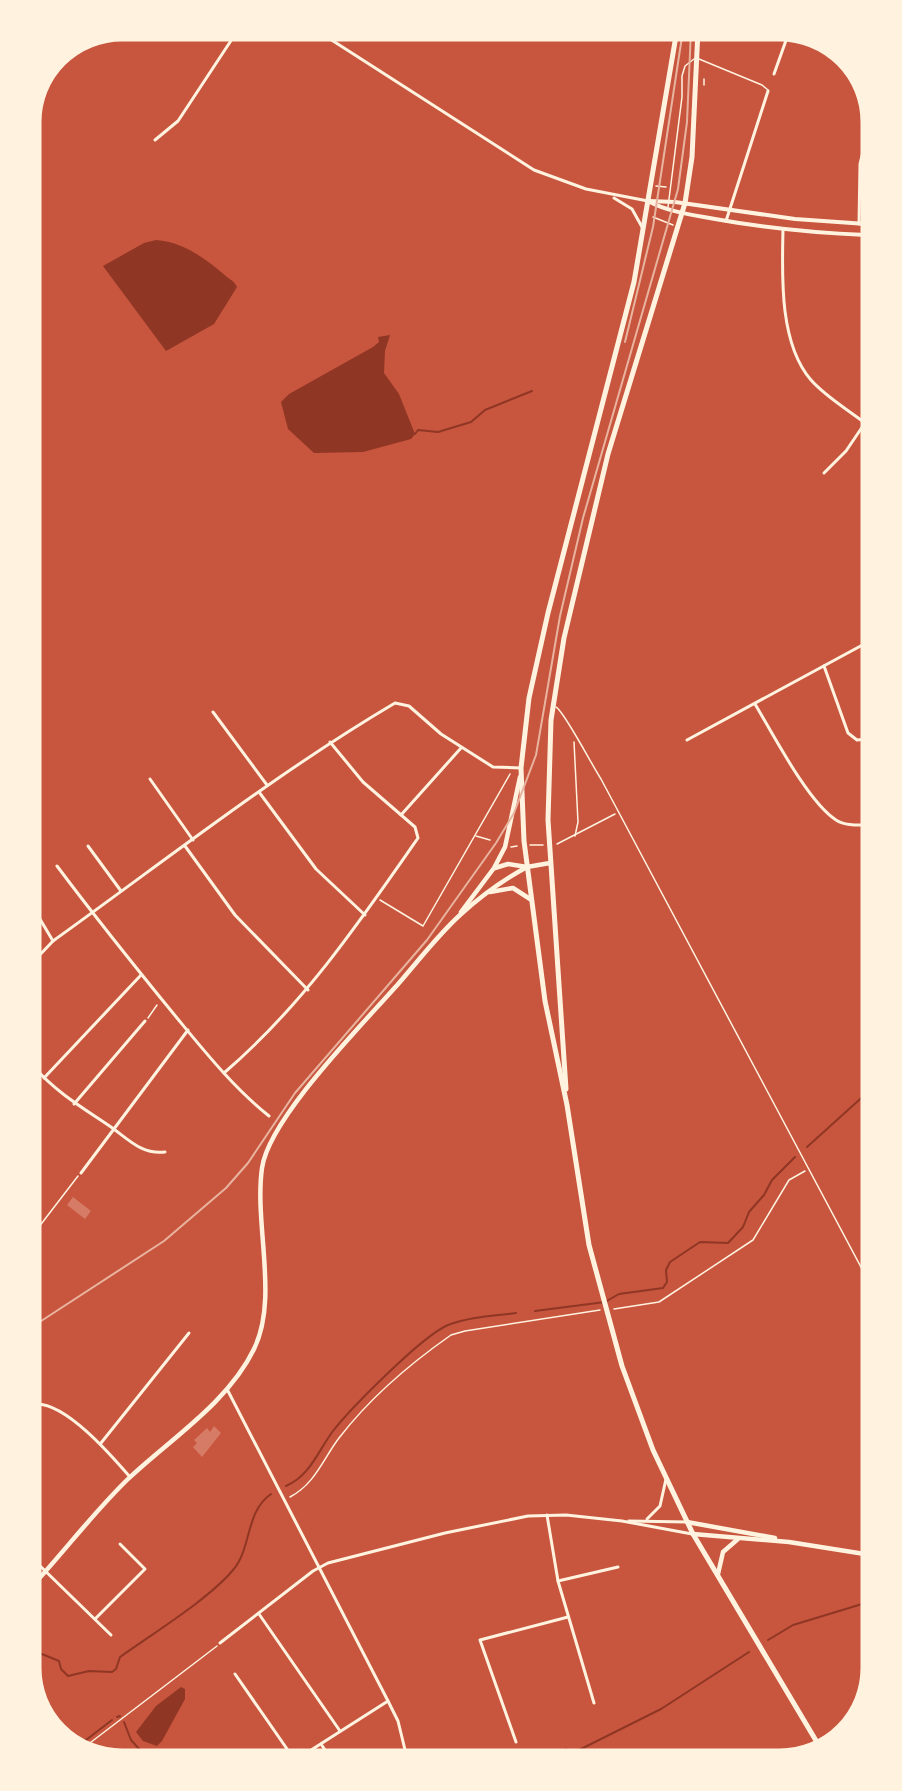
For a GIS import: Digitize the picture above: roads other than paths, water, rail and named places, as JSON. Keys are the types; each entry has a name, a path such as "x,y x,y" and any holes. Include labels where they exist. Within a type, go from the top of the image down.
{"main road":[{"path":"41,1576 130,1477 173,1442 226,1388 255,1348 264,1314 261,1193 262,1168 267,1148 305,1092 459,916 494,868 509,836 536,662 634,282 675,41"},
{"path":"567,1105 565,1046 550,863 548,764 554,693 564,638 608,454 685,203 692,157 697,41"},
{"path":"521,768 530,899 545,1001 567,1105 582,1208 606,1314 632,1396 666,1479 687,1522 816,1741"},
{"path":"494,868 515,863 527,867"},
{"path":"459,916 487,893 527,867 550,863"},
{"path":"487,893 513,888 530,899"},
{"path":"687,1522 862,1553"},
{"path":"693,1534 789,1542"},
{"path":"718,1576 723,1552 733,1541 740,1539"}],"street":[{"path":"155,140 178,121 231,41"},
{"path":"333,41 519,162 556,179 610,195 859,224 862,171"},
{"path":"774,74 786,41"},
{"path":"726,221 768,91"},
{"path":"610,195 632,209 644,231"},
{"path":"648,201 683,212 726,221 783,230 862,236"},
{"path":"783,230 781,282 795,353 812,382 862,418"},
{"path":"824,473 839,459 862,427"},
{"path":"687,740 862,645"},
{"path":"824,666 848,733 857,740 862,740"},
{"path":"41,953 52,941 267,785 330,742 400,702 409,706 461,748 493,766 521,768"},
{"path":"755,704 791,764 820,804 838,821 862,824"},
{"path":"213,712 267,785"},
{"path":"224,1072 258,1042 308,990 365,915 417,838 415,827 363,782 330,742"},
{"path":"401,815 461,748"},
{"path":"150,779 193,840"},
{"path":"259,792 316,869 365,915"},
{"path":"88,846 121,892"},
{"path":"184,846 235,915 308,990"},
{"path":"57,866 141,975 224,1072 269,1116"},
{"path":"41,921 52,941"},
{"path":"44,1078 141,975"},
{"path":"74,1104 145,1021"},
{"path":"81,1173 188,1030"},
{"path":"41,1075 74,1104 144,1150 165,1152"},
{"path":"101,1443 189,1333"},
{"path":"226,1388 398,1721 405,1750"},
{"path":"41,1405 54,1408 101,1443 130,1477"},
{"path":"645,1521 660,1506 666,1479"},
{"path":"220,1643 320,1567 336,1560 516,1518 547,1515 622,1521 687,1522"},
{"path":"547,1515 558,1581 594,1703"},
{"path":"622,1521 693,1534"},
{"path":"95,1619 145,1569 120,1544"},
{"path":"41,1566 111,1635"},
{"path":"558,1581 618,1567"},
{"path":"259,1614 340,1731"},
{"path":"516,1742 480,1640 568,1617"},
{"path":"236,1674 290,1750"},
{"path":"311,1750 388,1701"},
{"path":"321,1744 325,1750"}],"lane":[{"path":"668,208 683,71 689,62 696,59 707,61 762,85 768,91"},
{"path":"553,706 562,711 618,812 862,1269"}],"waterway":[{"path":"415,434 418,430 438,432 471,422 485,410 532,391"},
{"path":"807,1147 862,1097"},
{"path":"535,1311 605,1302 619,1294 663,1288 667,1282 666,1270 670,1262 700,1242 728,1243 743,1227 749,1212 764,1195 772,1180 795,1157"},
{"path":"286,1486 301,1476 333,1431 370,1390 436,1332 464,1320 516,1313"},
{"path":"41,1654 59,1661 61,1669 68,1676 89,1671 112,1672 116,1669 120,1657 210,1593 233,1570 239,1561 257,1510 271,1494"},
{"path":"768,1640 793,1625 862,1604"},
{"path":"579,1750 661,1709 749,1652"},
{"path":"86,1740 112,1720"},
{"path":"124,1722 131,1740 140,1750"}],"railway":[{"path":"625,342 653,227 681,41"},
{"path":"41,1321 164,1241 226,1188 248,1163 295,1093 427,940 496,843 514,813 536,755 560,616 583,518 678,189 687,122 691,41"}]}
